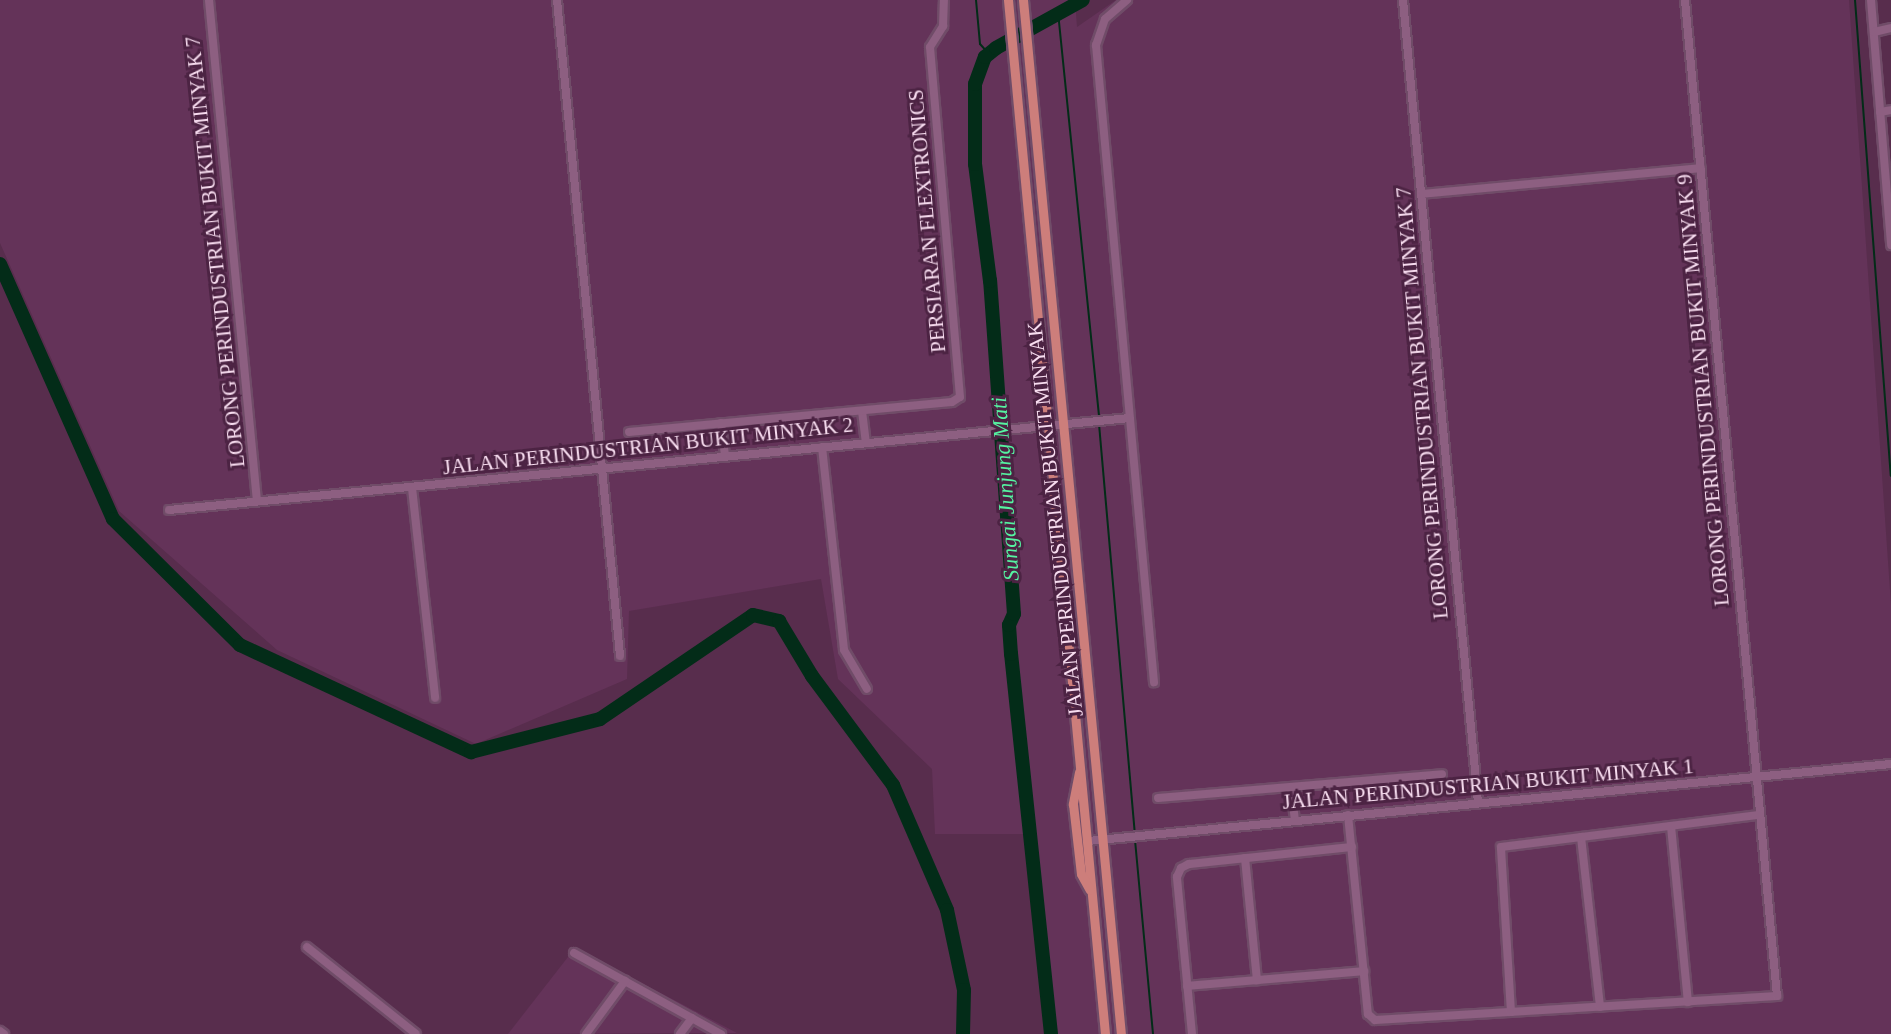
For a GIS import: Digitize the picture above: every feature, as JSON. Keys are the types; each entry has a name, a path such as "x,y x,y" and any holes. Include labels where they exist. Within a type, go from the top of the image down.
{"main road":[{"name":"JALAN PERINDUSTRIAN BUKIT MINYAK","path":"1008,0 1105,1034"},
{"name":"JALAN PERINDUSTRIAN BUKIT MINYAK","path":"1023,3 1121,1034"},
{"path":"1081,766 1073,804 1081,874 1093,894"}],"street":[{"name":"LORONG PERINDUSTRIAN BUKIT MINYAK 7","path":"209,0 257,501"},
{"path":"557,0 620,656"},
{"name":"PERSIARAN FLEXTRONICS","path":"862,411 952,402 960,397 931,42 945,15 944,0"},
{"path":"1127,0 1105,19 1096,45 1154,682"},
{"name":"LORONG PERINDUSTRIAN BUKIT MINYAK 7","path":"1403,0 1478,802"},
{"name":"LORONG PERINDUSTRIAN BUKIT MINYAK 9","path":"1685,0 1777,996 1688,1002"},
{"path":"1871,0 1888,182 1891,245"},
{"path":"1874,32 1891,28"},
{"path":"1880,112 1891,110"},
{"path":"1421,194 1701,168"},
{"path":"629,432 862,411 866,443"},
{"name":"JALAN PERINDUSTRIAN BUKIT MINYAK 2","path":"169,510 1130,418"},
{"path":"721,423 724,456"},
{"path":"822,447 844,650 867,689"},
{"path":"412,488 435,698"},
{"name":"JALAN PERINDUSTRIAN BUKIT MINYAK 1","path":"1088,841 1294,819 1891,764"},
{"name":"JALAN PERINDUSTRIAN BUKIT MINYAK 1","path":"1158,798 1442,774"},
{"path":"1291,788 1294,819"},
{"path":"1348,815 1368,1014 1375,1020 1688,1002 1671,826"},
{"path":"1511,1012 1501,847 1760,815"},
{"path":"1581,837 1600,1007"},
{"path":"1192,1034 1177,877 1189,864 1352,847"},
{"path":"1245,858 1257,980"},
{"path":"307,947 416,1034"},
{"path":"574,953 721,1034"},
{"path":"1187,986 1364,971"},
{"path":"586,1034 625,981"},
{"path":"680,1034 692,1018"},
{"path":"0,1031 4,1034"}],"shaded area":[{"path":"0,0 1075,0 1077,27 1116,0 1849,0 1891,605 1891,1034 1058,1034 1026,834 935,834 932,769 838,679 821,579 629,611 627,679 476,744 277,650 119,511 0,243"},
{"path":"575,948 737,1033 508,1034"}],"waterway":[{"path":"976,0 980,44 989,54"},
{"name":"Sungai Junjung Mati","path":"1073,0 1077,3"},
{"name":"Sungai Junjung Mati","path":"1051,1034 1011,654 1009,625 1014,614 990,281 975,164 975,84 985,57 996,48 1083,0"},
{"path":"1855,0 1891,476"},
{"path":"1058,12 1099,419"},
{"path":"0,264 113,519 240,645 471,752 600,719 753,615 779,621 812,676 893,785 947,910 964,990 963,1034"},
{"path":"1099,424 1135,834"},
{"path":"1135,840 1153,1034"}]}
